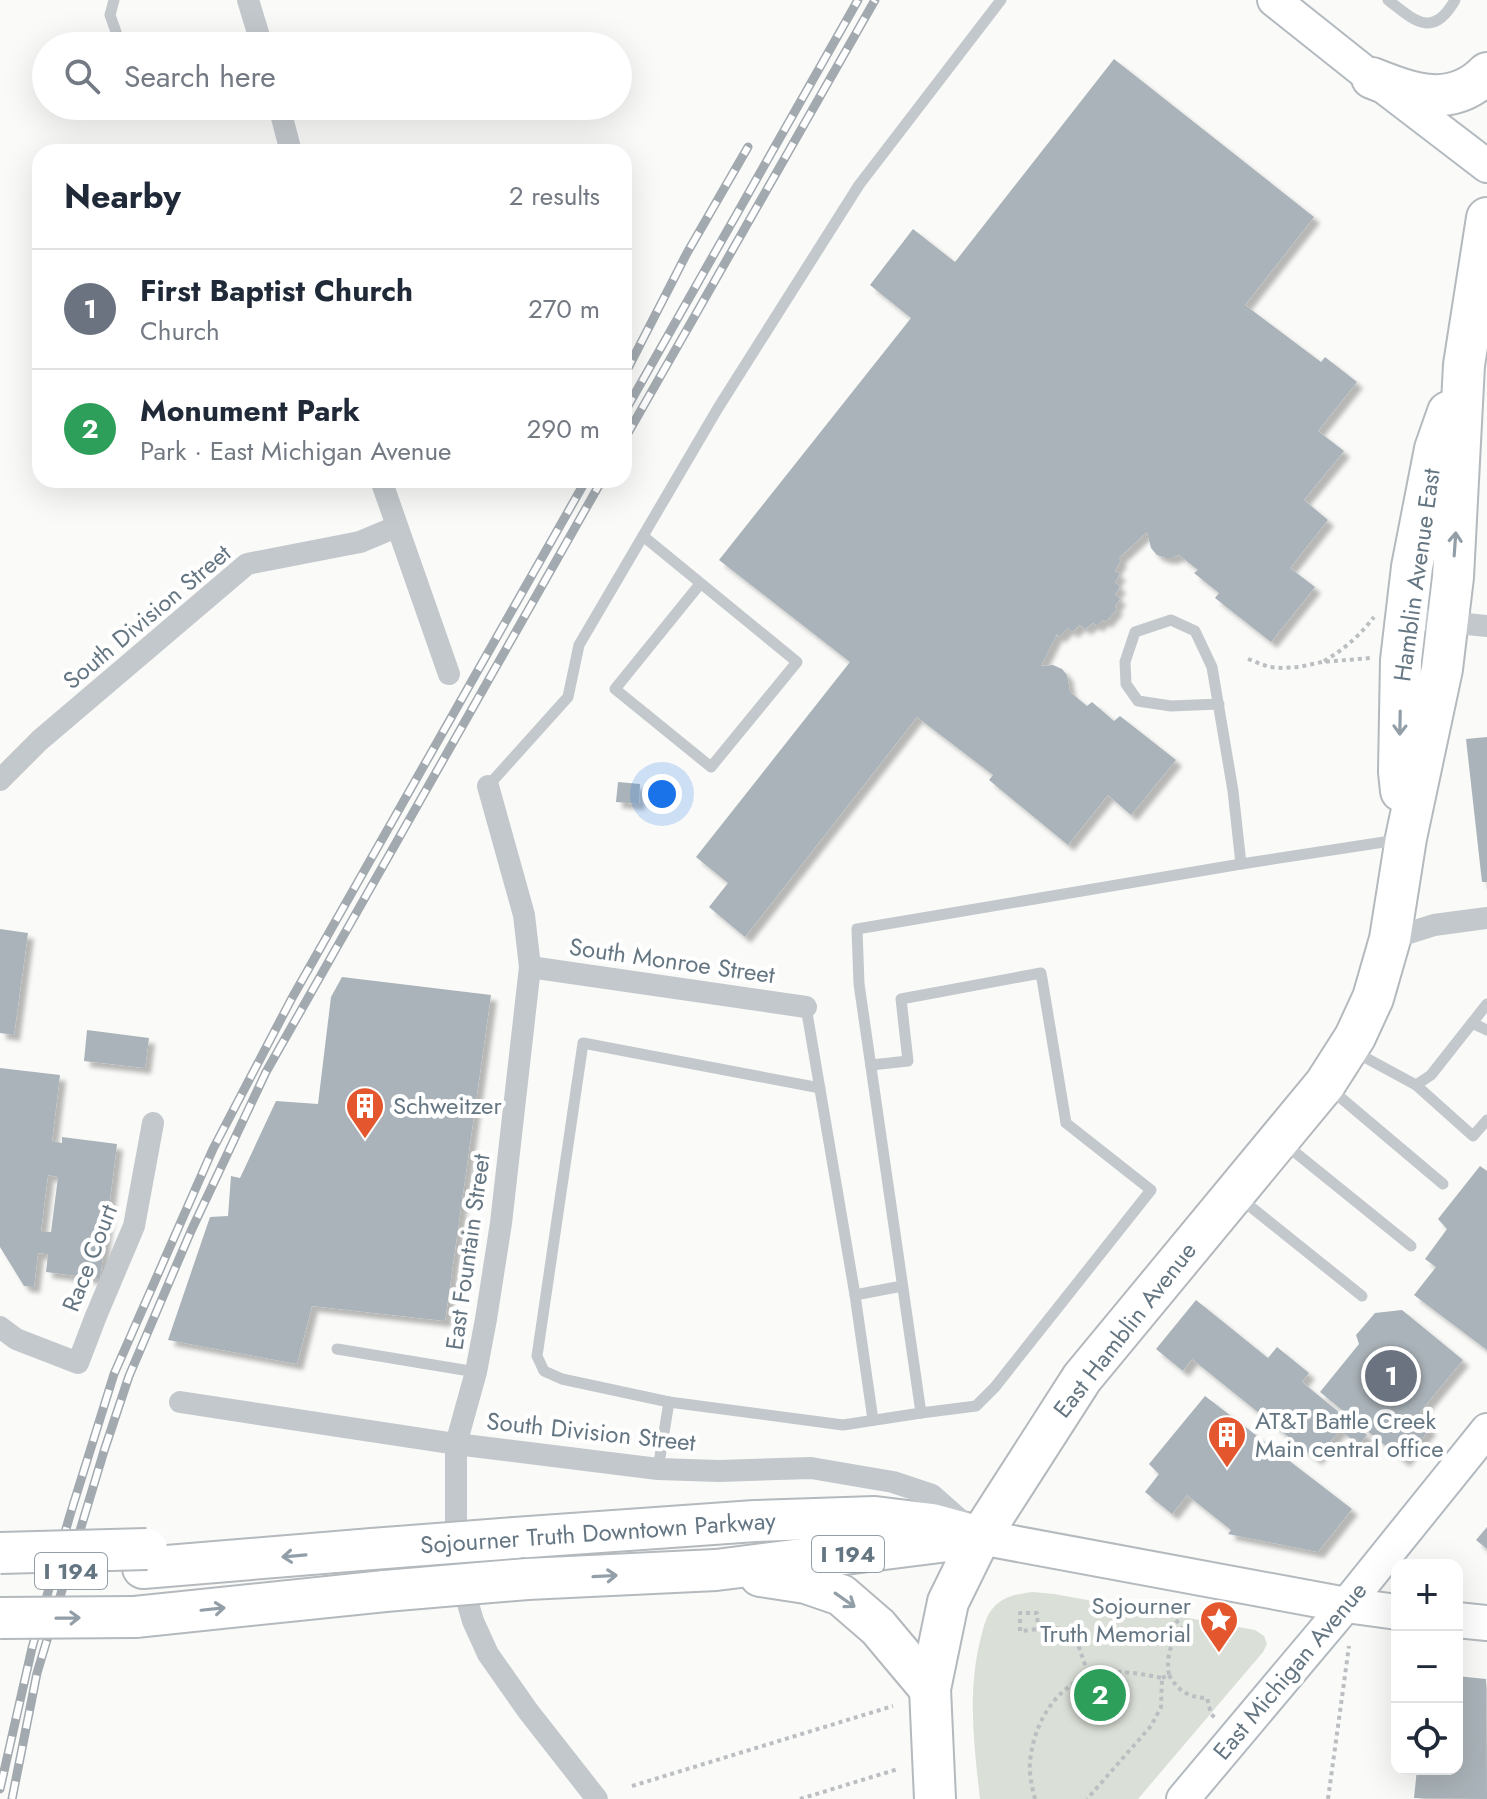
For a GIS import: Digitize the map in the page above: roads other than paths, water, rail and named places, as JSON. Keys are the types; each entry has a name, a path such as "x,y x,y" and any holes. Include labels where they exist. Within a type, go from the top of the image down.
{"highway":[{"path":"1372,78 1406,91 1430,95 1453,94 1477,83 1487,73"},
{"name":"Hamblin Avenue East","path":"1406,838 1399,772 1401,660 1393,614 1412,567 1435,449 1464,365 1481,289 1487,218"},
{"name":"Hamblin Avenue East","path":"1390,939 1406,838 1442,669 1456,530 1464,365"},
{"name":"East Hamblin Avenue","path":"935,1799 930,1689 948,1602 980,1537 1082,1378 1325,1084 1355,1037 1373,998 1390,939"},
{"name":"Sojourner Truth Downtown Parkway","path":"0,1575 145,1559 194,1564 755,1521 875,1517 932,1524 980,1537"},
{"name":"Sojourner Truth Downtown Parkway","path":"0,1618 135,1617 527,1579 716,1570 980,1537"},
{"path":"0,1553 145,1559"},
{"path":"716,1570 806,1583 841,1595 878,1627 930,1689"}],"main road":[{"path":"980,1537 1391,1611"},
{"path":"1463,1621 1487,1623"}],"street":[{"path":"248,0 258,32"},
{"path":"1274,0 1487,166"},
{"path":"283,120 289,144"},
{"path":"384,488 449,674"},
{"name":"South Division Street","path":"0,780 40,740 247,564 360,542 396,527"},
{"path":"1393,614 1487,626"},
{"name":"East Fountain Street","path":"488,786 524,915 530,967 501,1223 476,1372 456,1444 456,1537 464,1590 473,1621 488,1654 597,1799"},
{"path":"1390,939 1434,925 1487,918"},
{"name":"South Monroe Street","path":"530,967 806,1007"},
{"name":"Race Court","path":"0,1327 16,1339 78,1363 134,1226 153,1123"},
{"name":"South Division Street","path":"180,1402 456,1444 658,1469 811,1468 893,1482 932,1495 980,1537"},
{"name":"East Michigan Avenue","path":"1183,1799 1346,1605 1487,1430"}],"lane":[{"path":"114,0 110,15 116,32"},
{"path":"488,786 568,697 579,645 718,408 859,185 1001,0"},
{"path":"1388,0 1421,23 1441,19 1455,0"},
{"path":"643,536 797,662 711,767 615,689 700,584"},
{"path":"1219,704 1171,706 1138,701 1126,684 1125,662 1135,632 1171,620 1195,631 1212,667 1219,704 1233,791 1241,864"},
{"path":"921,1413 859,984 857,929 1406,838"},
{"path":"820,1088 583,1043 537,1356 544,1371 562,1379 669,1402 843,1425 976,1406 995,1387 1151,1190 1066,1123 1041,973 901,999 908,1061 871,1065"},
{"path":"1416,1085 1431,1075 1487,1004"},
{"path":"806,1007 873,1420"},
{"path":"1472,1023 1487,1030"},
{"path":"1347,1049 1416,1085 1473,1136 1487,1120"},
{"path":"1325,1084 1443,1184"},
{"path":"1279,1139 1411,1246"},
{"path":"1234,1193 1362,1296"},
{"path":"855,1295 902,1286"},
{"path":"337,1349 476,1372"},
{"path":"658,1469 669,1402"}],"railway":[{"path":"632,399 858,0"},
{"path":"632,426 875,0"},
{"path":"632,360 687,253 748,147"},
{"path":"0,1789 32,1648 114,1374 213,1149 292,998 581,488"},
{"path":"12,1799 37,1673 104,1451 129,1376 191,1231 266,1072 597,488"}],"place":[{"name":"Schweitzer","path":"365,1140"},
{"name":"First Baptist Church","path":"1391,1376"},
{"name":"AT&T Battle Creek Main central office","path":"1227,1469"},
{"name":"Sojourner Truth Memorial","path":"1219,1654"},
{"name":"Monument Park","path":"1100,1695"}]}
